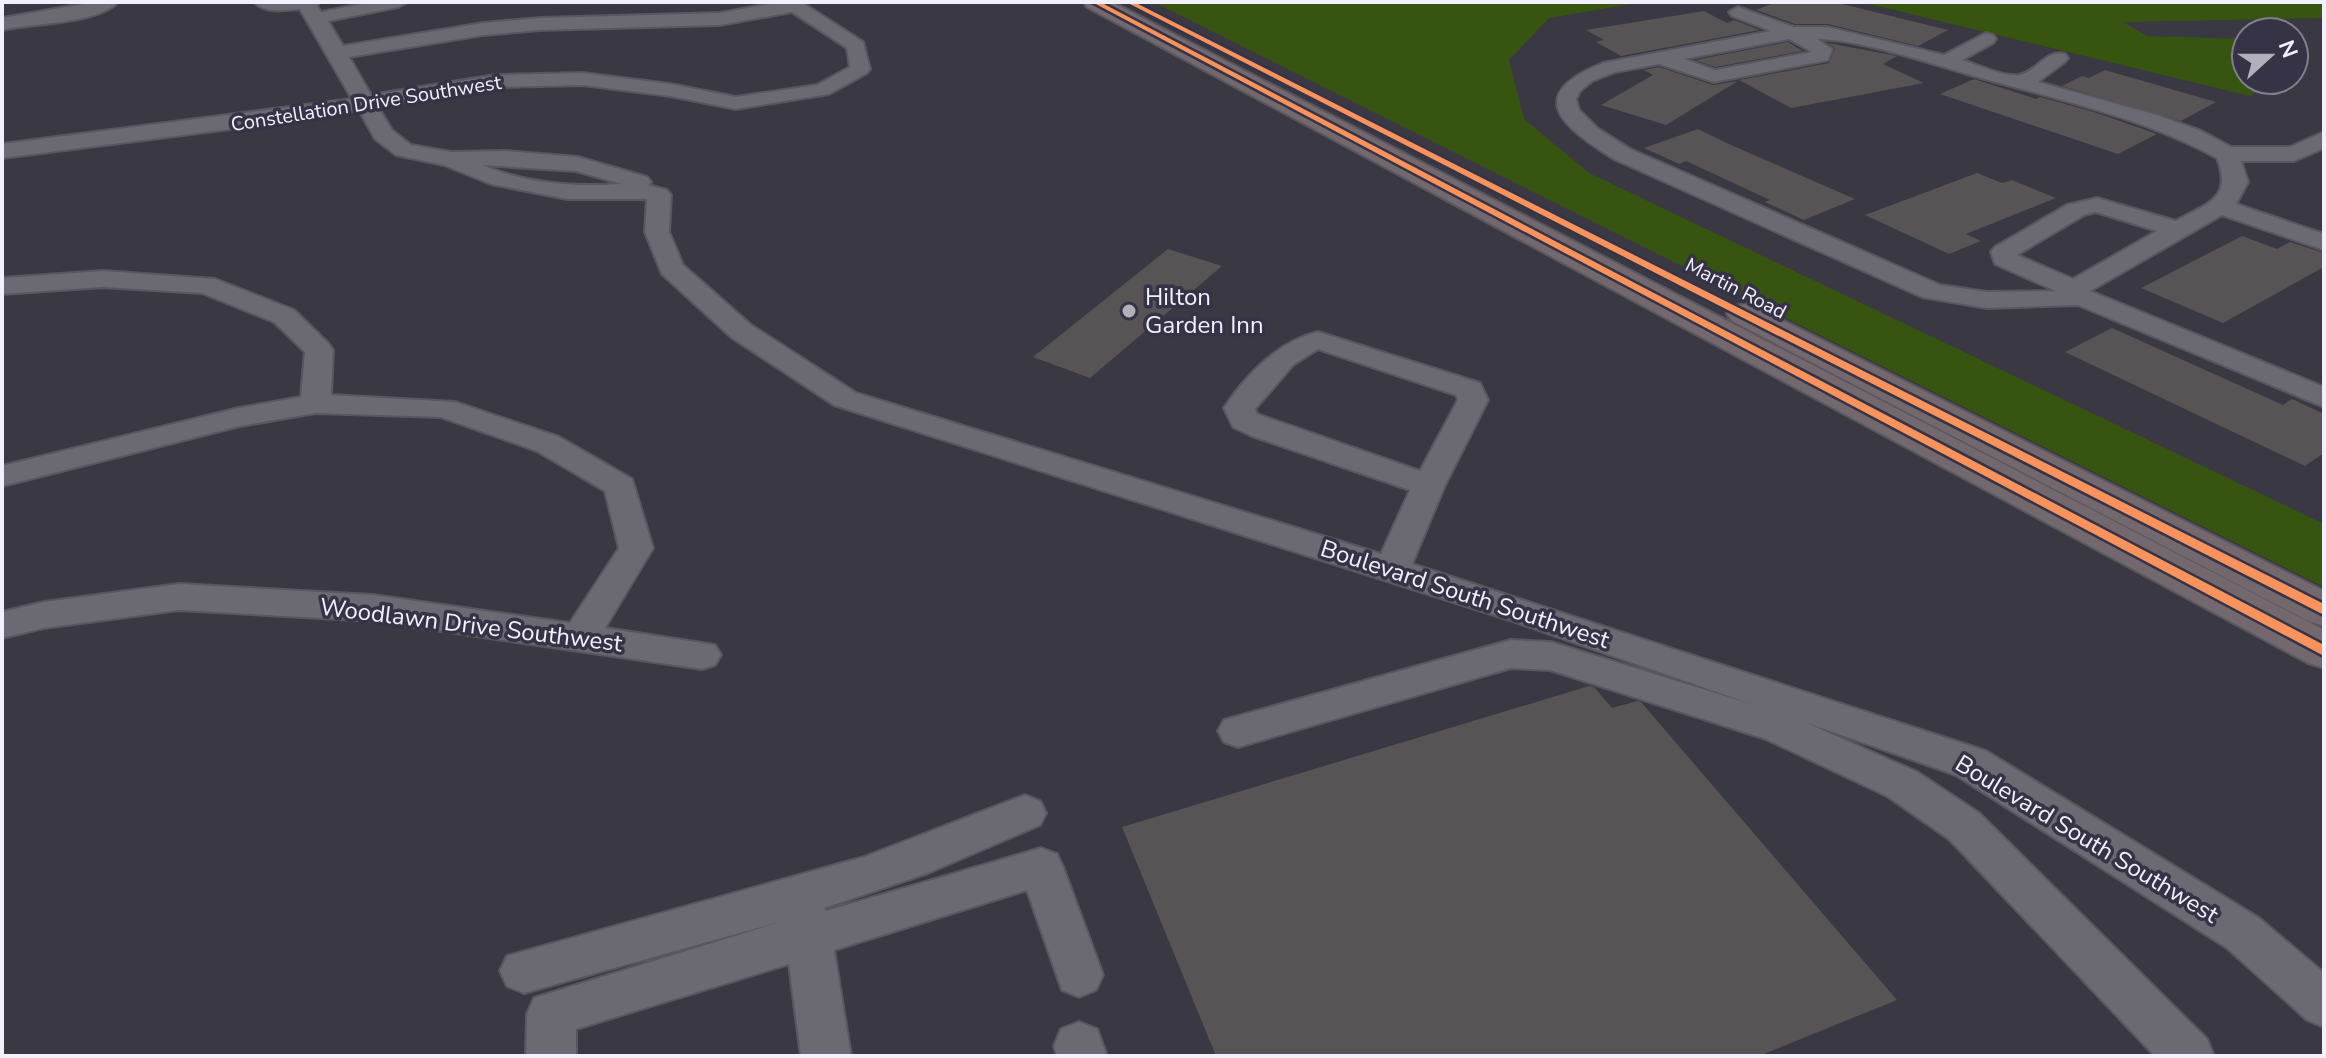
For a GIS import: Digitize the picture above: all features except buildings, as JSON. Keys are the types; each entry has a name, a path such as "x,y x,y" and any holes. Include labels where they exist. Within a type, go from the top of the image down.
{"main road":[{"name":"Martin Road","path":"1095,2 2324,651"},
{"name":"Martin Road","path":"1129,2 2324,610"}],"street":[{"path":"30,16 45,2"},
{"path":"2,24 30,16 71,13 109,2"},
{"path":"263,2 311,8 398,2"},
{"path":"337,53 483,29 540,24 720,19 792,4"},
{"name":"Constellation Drive Southwest","path":"2,151 254,120 496,81 583,79 670,90 736,103 822,90 860,69 856,46 792,4"},
{"path":"311,8 383,134 404,150 451,159 505,158 590,167 638,180 642,190 584,193 549,189 478,174 451,159"},
{"path":"1658,57 1714,76 1821,56 1822,49 1792,33 1738,12"},
{"path":"2227,154 2237,179 2232,196 2078,293 2028,301 1982,300 1931,291 1622,154 1590,136 1572,120 1565,108 1571,87 1585,77 1610,67 1792,33 1827,33 1951,63 2149,120 2193,136 2227,154 2294,154 2324,139"},
{"path":"1951,63 1953,56 1986,39"},
{"path":"2017,82 2033,77 2058,58"},
{"name":"Boulevard South Southwest","path":"642,190 659,195 657,232 671,268 741,331 845,399 1392,570 1971,763 2243,933 2324,1004"},
{"path":"2179,230 2097,205 2076,210 2004,252 2004,259 2324,398"},
{"path":"2220,206 2324,242"},
{"path":"2,286 103,279 206,285 284,316 319,350 316,404"},
{"path":"1392,570 1429,485 1473,400 1469,389 1318,340 1304,343 1290,353 1239,408 1244,420 1263,429 1429,485"},
{"path":"2,476 239,417 316,404 444,408 548,444 620,486 636,548 580,638"},
{"name":"Woodlawn Drive Southwest","path":"2,625 44,615 179,597 373,608 702,655"},
{"path":"1238,731 1511,654 1551,656 1780,728 1902,784 1964,826 2189,1056"},
{"path":"551,1056 551,1014 804,903 1025,813"},
{"path":"524,971 710,923 804,903 1041,867 1079,975"},
{"path":"804,903 826,1056"}],"green space":[{"path":"1154,2 1643,2 1549,18 1509,60 1524,119 1589,173 2324,524 2324,587"},
{"path":"1861,2 2324,2 2324,18 2230,16 2230,20 2123,22 2147,36 2230,39 2230,91"}],"cycle path":[{"path":"1095,2 2324,651"},
{"path":"1129,2 2324,610"}],"place":[{"name":"Hilton Garden Inn","path":"1129,311"}]}
